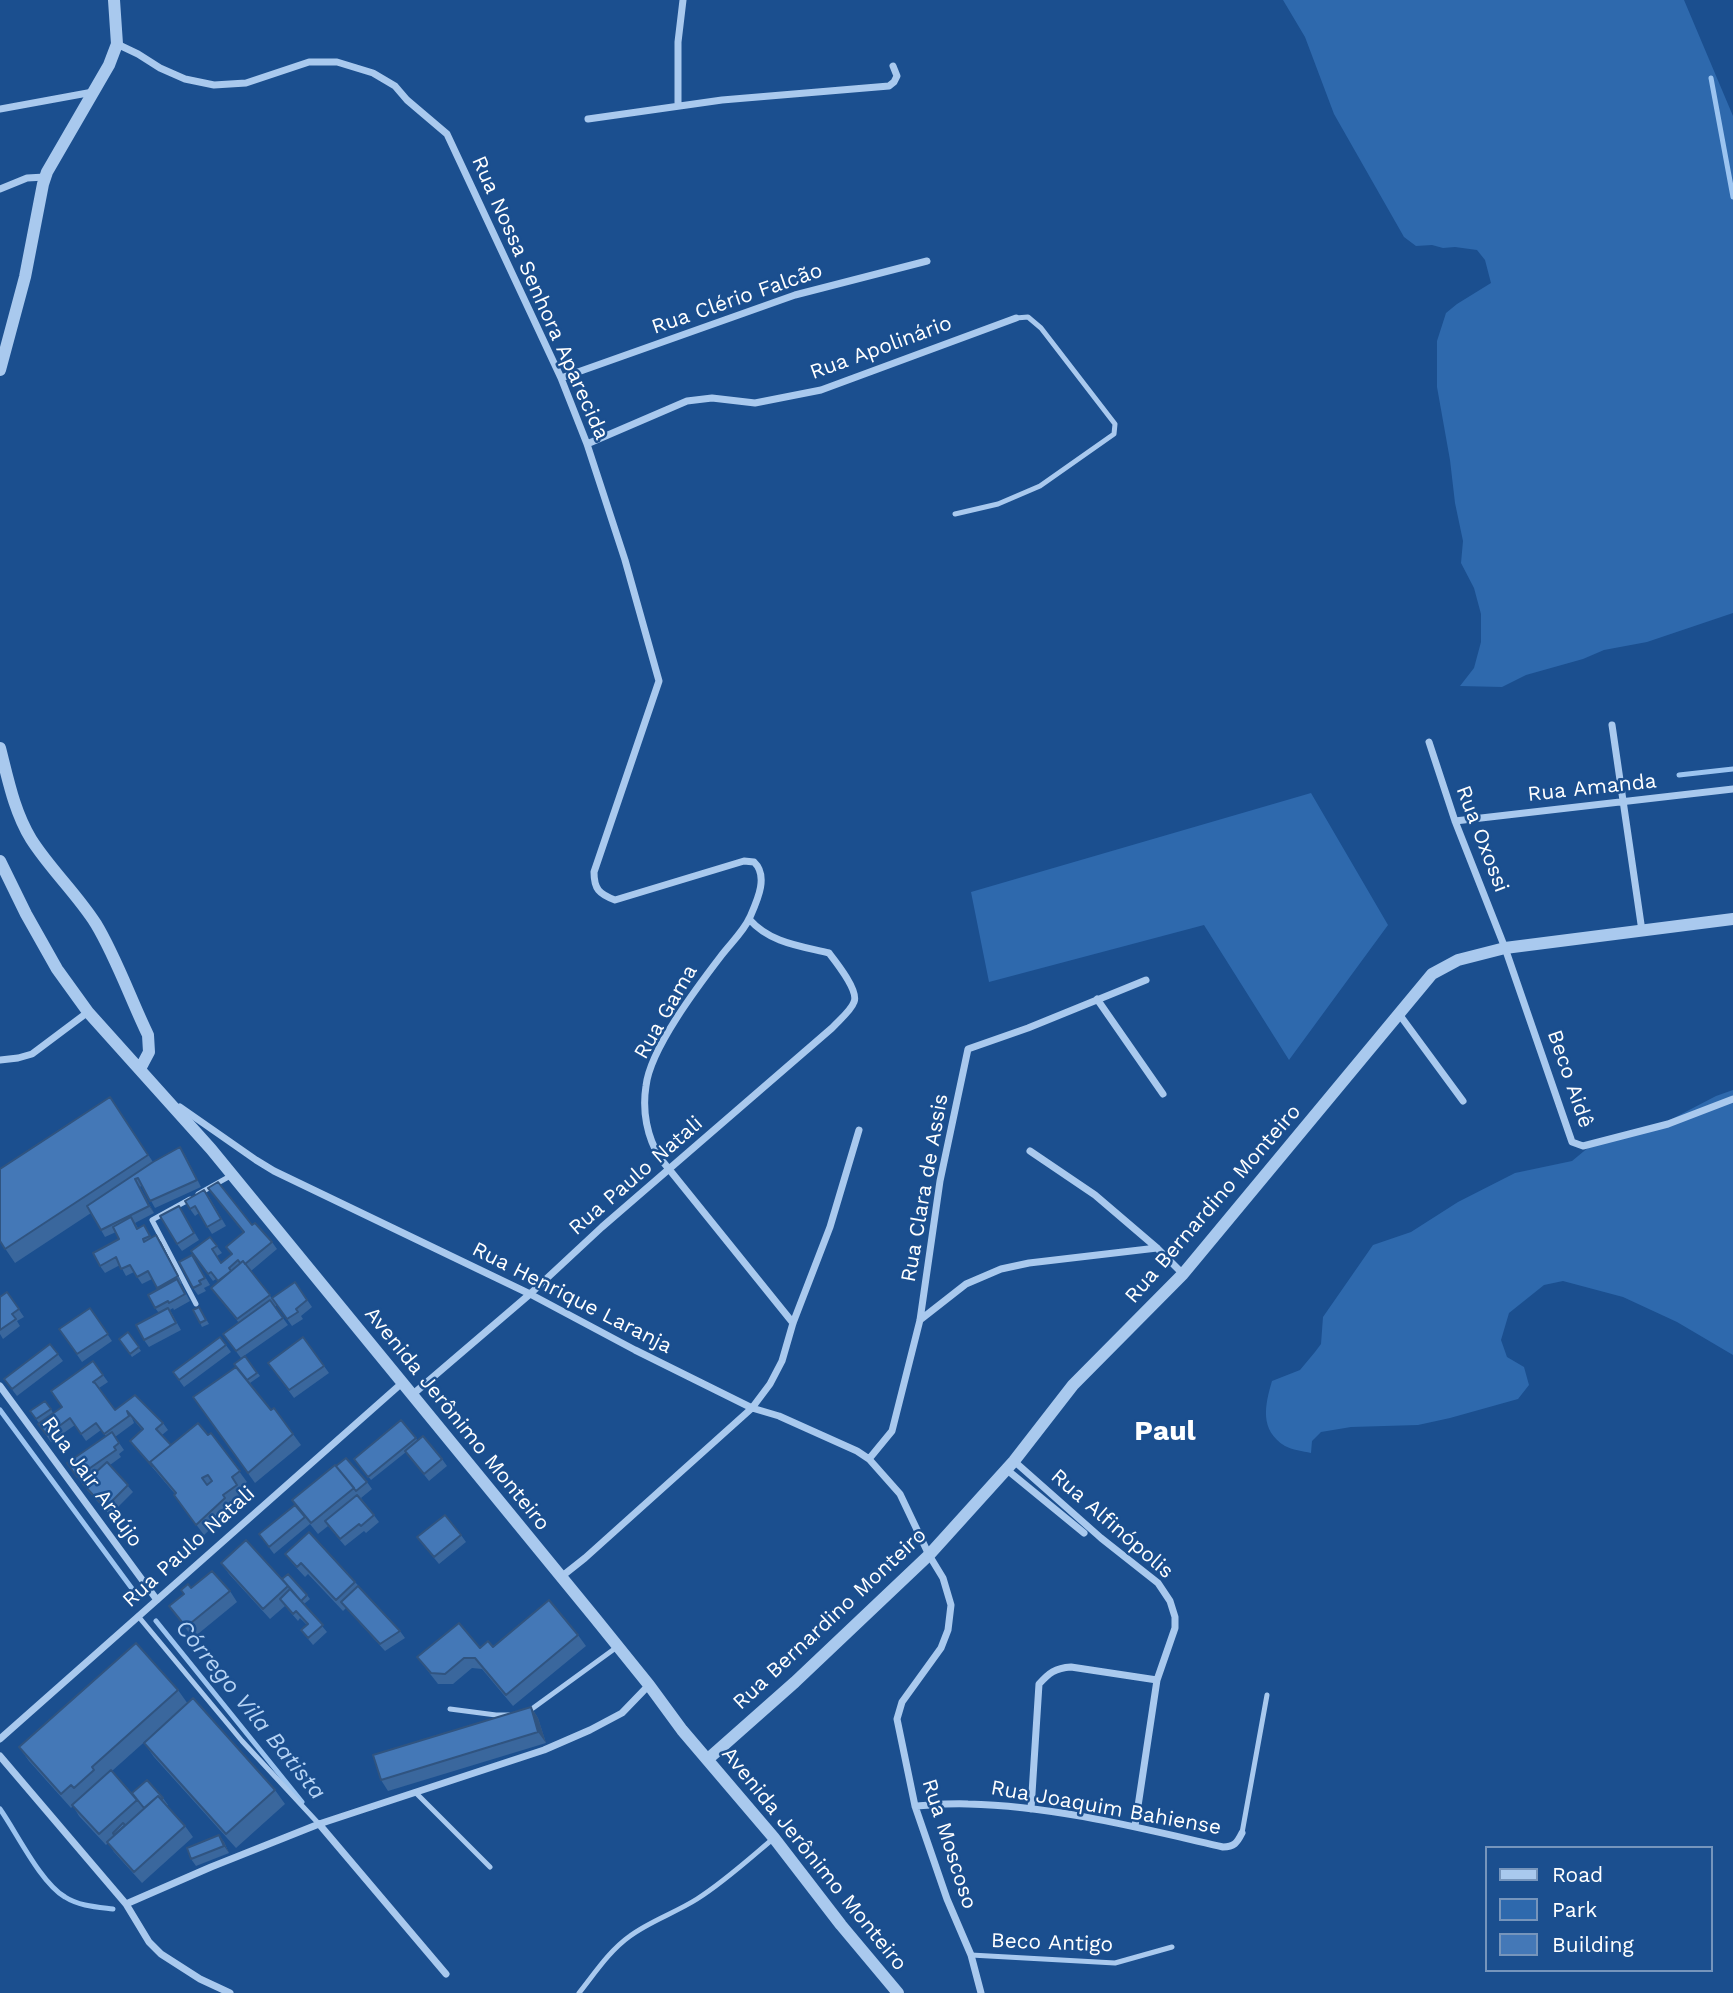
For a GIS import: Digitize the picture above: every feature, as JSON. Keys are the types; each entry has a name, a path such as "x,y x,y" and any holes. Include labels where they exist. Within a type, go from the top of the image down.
{"street":[{"path":"0,370 25,277 45,177 52,160 109,65 117,44 114,0"},
{"path":"678,106 678,42 683,0"},
{"name":"Rua Nossa Senhora Aparecida","path":"117,44 185,79 214,85 246,83 309,62 337,62 373,73 395,86 407,100 447,134 561,378 587,444 625,560 659,681 594,872 594,886 602,895 615,900 744,861 754,862 762,873 762,883 749,919"},
{"path":"588,119 722,100 889,86 897,76 893,66"},
{"path":"0,109 93,92"},
{"path":"0,189 27,178 45,177"},
{"name":"Rua Clério Falcão","path":"561,378 795,295 927,261"},
{"name":"Rua Apolinário","path":"587,444 687,401 712,398 755,403 821,390 1016,318"},
{"path":"1612,725 1642,931"},
{"name":"Rua Oxossi","path":"1429,743 1455,821 1505,948"},
{"path":"0,748 21,820 43,856 98,928 148,1035 149,1052 140,1069"},
{"name":"Rua Amanda","path":"1455,821 1733,789"},
{"name":"Avenida Jerônimo Monteiro","path":"0,861 57,969 88,1012 168,1099 232,1175 898,1993"},
{"name":"Rua Paulo Natali","path":"412,1395 832,1028 854,1003 855,995 829,953 784,943 759,930 749,919"},
{"name":"Rua Gama","path":"749,919 698,985 655,1055 646,1085 645,1120 652,1146 793,1322"},
{"name":"Rua Bernardino Monteiro","path":"708,1759 795,1682 929,1555 1010,1465 1073,1385 1183,1274 1432,974 1458,960 1505,948 1733,919"},
{"name":"Beco Aidê","path":"1505,948 1572,1142 1583,1146 1668,1124 1733,1099"},
{"name":"Rua Clara de Assis","path":"869,1459 892,1430 920,1320 940,1181 968,1049 1028,1028 1146,979"},
{"path":"1097,999 1163,1094"},
{"path":"0,1059 32,1054 88,1012"},
{"path":"1399,1014 1463,1101"},
{"name":"Rua Henrique Laranja","path":"168,1099 274,1171 530,1294 752,1408 779,1416 857,1451 869,1459 900,1494 929,1555"},
{"path":"561,1577 752,1408 770,1384 782,1361 793,1322 830,1227 859,1130"},
{"path":"1030,1151 1095,1195 1183,1274"},
{"path":"920,1320 966,1284 1001,1269 1029,1263 1157,1248"},
{"name":"Rua Paulo Natali","path":"0,1739 401,1383"},
{"name":"Rua Jair Araújo","path":"0,1386 157,1600"},
{"name":"Rua Alfinópolis","path":"1010,1465 1084,1533"},
{"name":"Rua Alfinópolis","path":"1010,1465 1158,1583 1170,1601 1175,1628 1157,1680 1135,1826"},
{"name":"Rua Moscoso","path":"929,1555 943,1578 951,1605 948,1630 941,1648 902,1702 897,1719 915,1807 947,1899 971,1955 981,1993"},
{"path":"1031,1809 1039,1684 1050,1672 1071,1667 1157,1680"},
{"path":"126,1904 319,1824 544,1749 590,1730 622,1713 649,1685"},
{"path":"0,1756 126,1904 149,1942 161,1954 200,1979 230,1993"},
{"name":"Rua Joaquim Bahiense","path":"915,1807 965,1803 1031,1809 1135,1826 1223,1847 1232,1847 1242,1833"},
{"path":"319,1824 446,1974"}],"lane":[{"path":"955,514 998,504 1040,486 1101,444 1114,434 1116,429 1115,424 1041,328 1028,317 1016,318"},
{"path":"196,1304 152,1220 232,1175"},
{"path":"138,1616 242,1741 319,1824"},
{"path":"450,1709 496,1715 532,1710 618,1646"},
{"path":"1242,1833 1267,1695"},
{"path":"415,1792 490,1867"},
{"path":"579,1993 611,1953 631,1935 711,1890 774,1838"},
{"name":"Beco Antigo","path":"971,1955 1115,1963 1172,1947"}],"green space":[{"path":"1283,0 1684,0 1733,116 1733,613 1647,642 1604,650 1583,659 1526,675 1502,687 1460,686 1474,668 1481,642 1481,614 1474,588 1461,563 1463,541 1437,387 1437,341 1446,313 1491,283 1485,260 1477,250 1416,246 1404,237 1334,114 1305,37"},
{"path":"1311,793 1388,925 1289,1060 1204,925 989,982 971,892"},
{"path":"1733,1090 1733,1355 1677,1322 1623,1297 1563,1281 1544,1285 1509,1313 1501,1340 1507,1357 1524,1367 1529,1385 1518,1399 1418,1425 1351,1427 1321,1432 1312,1441 1311,1453 1285,1446 1277,1440 1271,1432 1266,1416 1272,1381 1300,1370 1321,1344 1323,1317 1373,1245 1411,1232 1458,1202 1515,1173 1572,1161 1589,1147 1670,1120"}],"building":[{"path":"110,1097 148,1155 5,1249 0,1241 0,1169"},
{"path":"180,1147 197,1180 150,1201 138,1178 135,1179 149,1206 101,1230 87,1206"},
{"path":"218,1182 252,1225 255,1223 272,1242 245,1264 238,1260 229,1268 231,1271 218,1281 211,1272 208,1274 191,1251 210,1237 217,1246 212,1249 221,1263 232,1254 226,1247 244,1232 208,1188"},
{"path":"204,1190 221,1219 207,1227 195,1206 190,1209 185,1201"},
{"path":"179,1206 194,1233 177,1244 160,1216"},
{"path":"131,1217 137,1229 144,1225 150,1236 143,1239 144,1242 156,1235 178,1276 157,1288 148,1271 137,1277 130,1265 121,1269 116,1257 100,1266 93,1253 119,1239 113,1227"},
{"path":"192,1255 205,1278 193,1288 179,1262"},
{"path":"243,1261 270,1295 237,1319 211,1288"},
{"path":"177,1279 185,1294 155,1308 148,1295"},
{"path":"295,1282 307,1300 296,1309 298,1312 287,1319 272,1298"},
{"path":"7,1292 19,1309 12,1314 16,1319 0,1330 0,1297"},
{"path":"270,1300 283,1318 236,1351 223,1334"},
{"path":"199,1307 206,1320 200,1323 193,1310"},
{"path":"90,1308 108,1334 77,1354 59,1329"},
{"path":"168,1308 176,1323 144,1340 136,1325"},
{"path":"128,1332 139,1347 130,1354 119,1339"},
{"path":"220,1337 226,1345 179,1380 173,1372"},
{"path":"303,1337 324,1366 289,1390 268,1363"},
{"path":"50,1344 58,1354 12,1389 4,1379"},
{"path":"245,1356 257,1373 247,1380 234,1364"},
{"path":"93,1361 103,1375 93,1382 115,1410 135,1395 163,1423 156,1429 171,1445 150,1462 152,1466 130,1441 143,1429 127,1411 129,1416 104,1434 96,1423 81,1434 70,1418 47,1435 38,1424 62,1407 51,1391"},
{"path":"236,1367 271,1410 274,1408 293,1434 248,1473 193,1397"},
{"path":"45,1401 51,1409 36,1419 30,1411"},
{"path":"401,1420 416,1438 368,1477 354,1459"},
{"path":"198,1423 208,1435 211,1433 240,1471 232,1477 237,1485 223,1495 225,1498 196,1525 174,1495 176,1493 150,1462","holes":["208,1475 212,1481 207,1485 202,1478"]},
{"path":"112,1432 119,1443 114,1447 116,1450 77,1477 67,1463"},
{"path":"423,1436 442,1459 424,1474 405,1451"},
{"path":"346,1458 367,1482 356,1491 336,1466"},
{"path":"107,1462 128,1485 105,1508 83,1484"},
{"path":"335,1465 354,1488 311,1523 292,1500"},
{"path":"357,1495 374,1515 340,1539 325,1521"},
{"path":"295,1505 305,1517 269,1547 259,1534"},
{"path":"445,1515 461,1535 434,1557 417,1537"},
{"path":"309,1532 355,1582 336,1600 301,1563 297,1567 285,1554"},
{"path":"246,1540 288,1586 263,1609 221,1563"},
{"path":"212,1571 230,1591 186,1627 169,1606 184,1594 181,1590 188,1584 191,1588"},
{"path":"288,1574 307,1595 301,1601 282,1579"},
{"path":"358,1586 400,1631 380,1644 341,1602"},
{"path":"290,1589 323,1625 308,1638 301,1630 308,1624 296,1611 293,1614 280,1599"},
{"path":"549,1600 578,1635 506,1695 475,1658 464,1658 445,1674 431,1673 417,1657 459,1623 480,1648 488,1641 493,1647"},
{"path":"136,1643 178,1690 92,1767 94,1770 74,1788 71,1785 61,1794 19,1747"},
{"path":"193,1698 275,1790 226,1834 144,1743"},
{"path":"531,1707 538,1732 381,1780 373,1755"},
{"path":"111,1770 137,1800 99,1834 72,1805"},
{"path":"147,1780 163,1798 158,1796 144,1808 132,1793"},
{"path":"158,1796 185,1826 134,1872 107,1842"},
{"path":"123,1823 125,1825 114,1835 113,1833"},
{"path":"219,1835 224,1846 191,1859 187,1848"}],"waterway":[{"path":"1711,78 1733,197"},
{"path":"1679,775 1733,769"},
{"name":"Córrego Vila Batista","path":"0,1410 136,1594"},
{"name":"Córrego Vila Batista","path":"156,1621 302,1802"},
{"path":"0,1809 38,1869 56,1890 76,1902 113,1909"}],"district":[{"name":"Paul","path":"1165,1432"}]}
